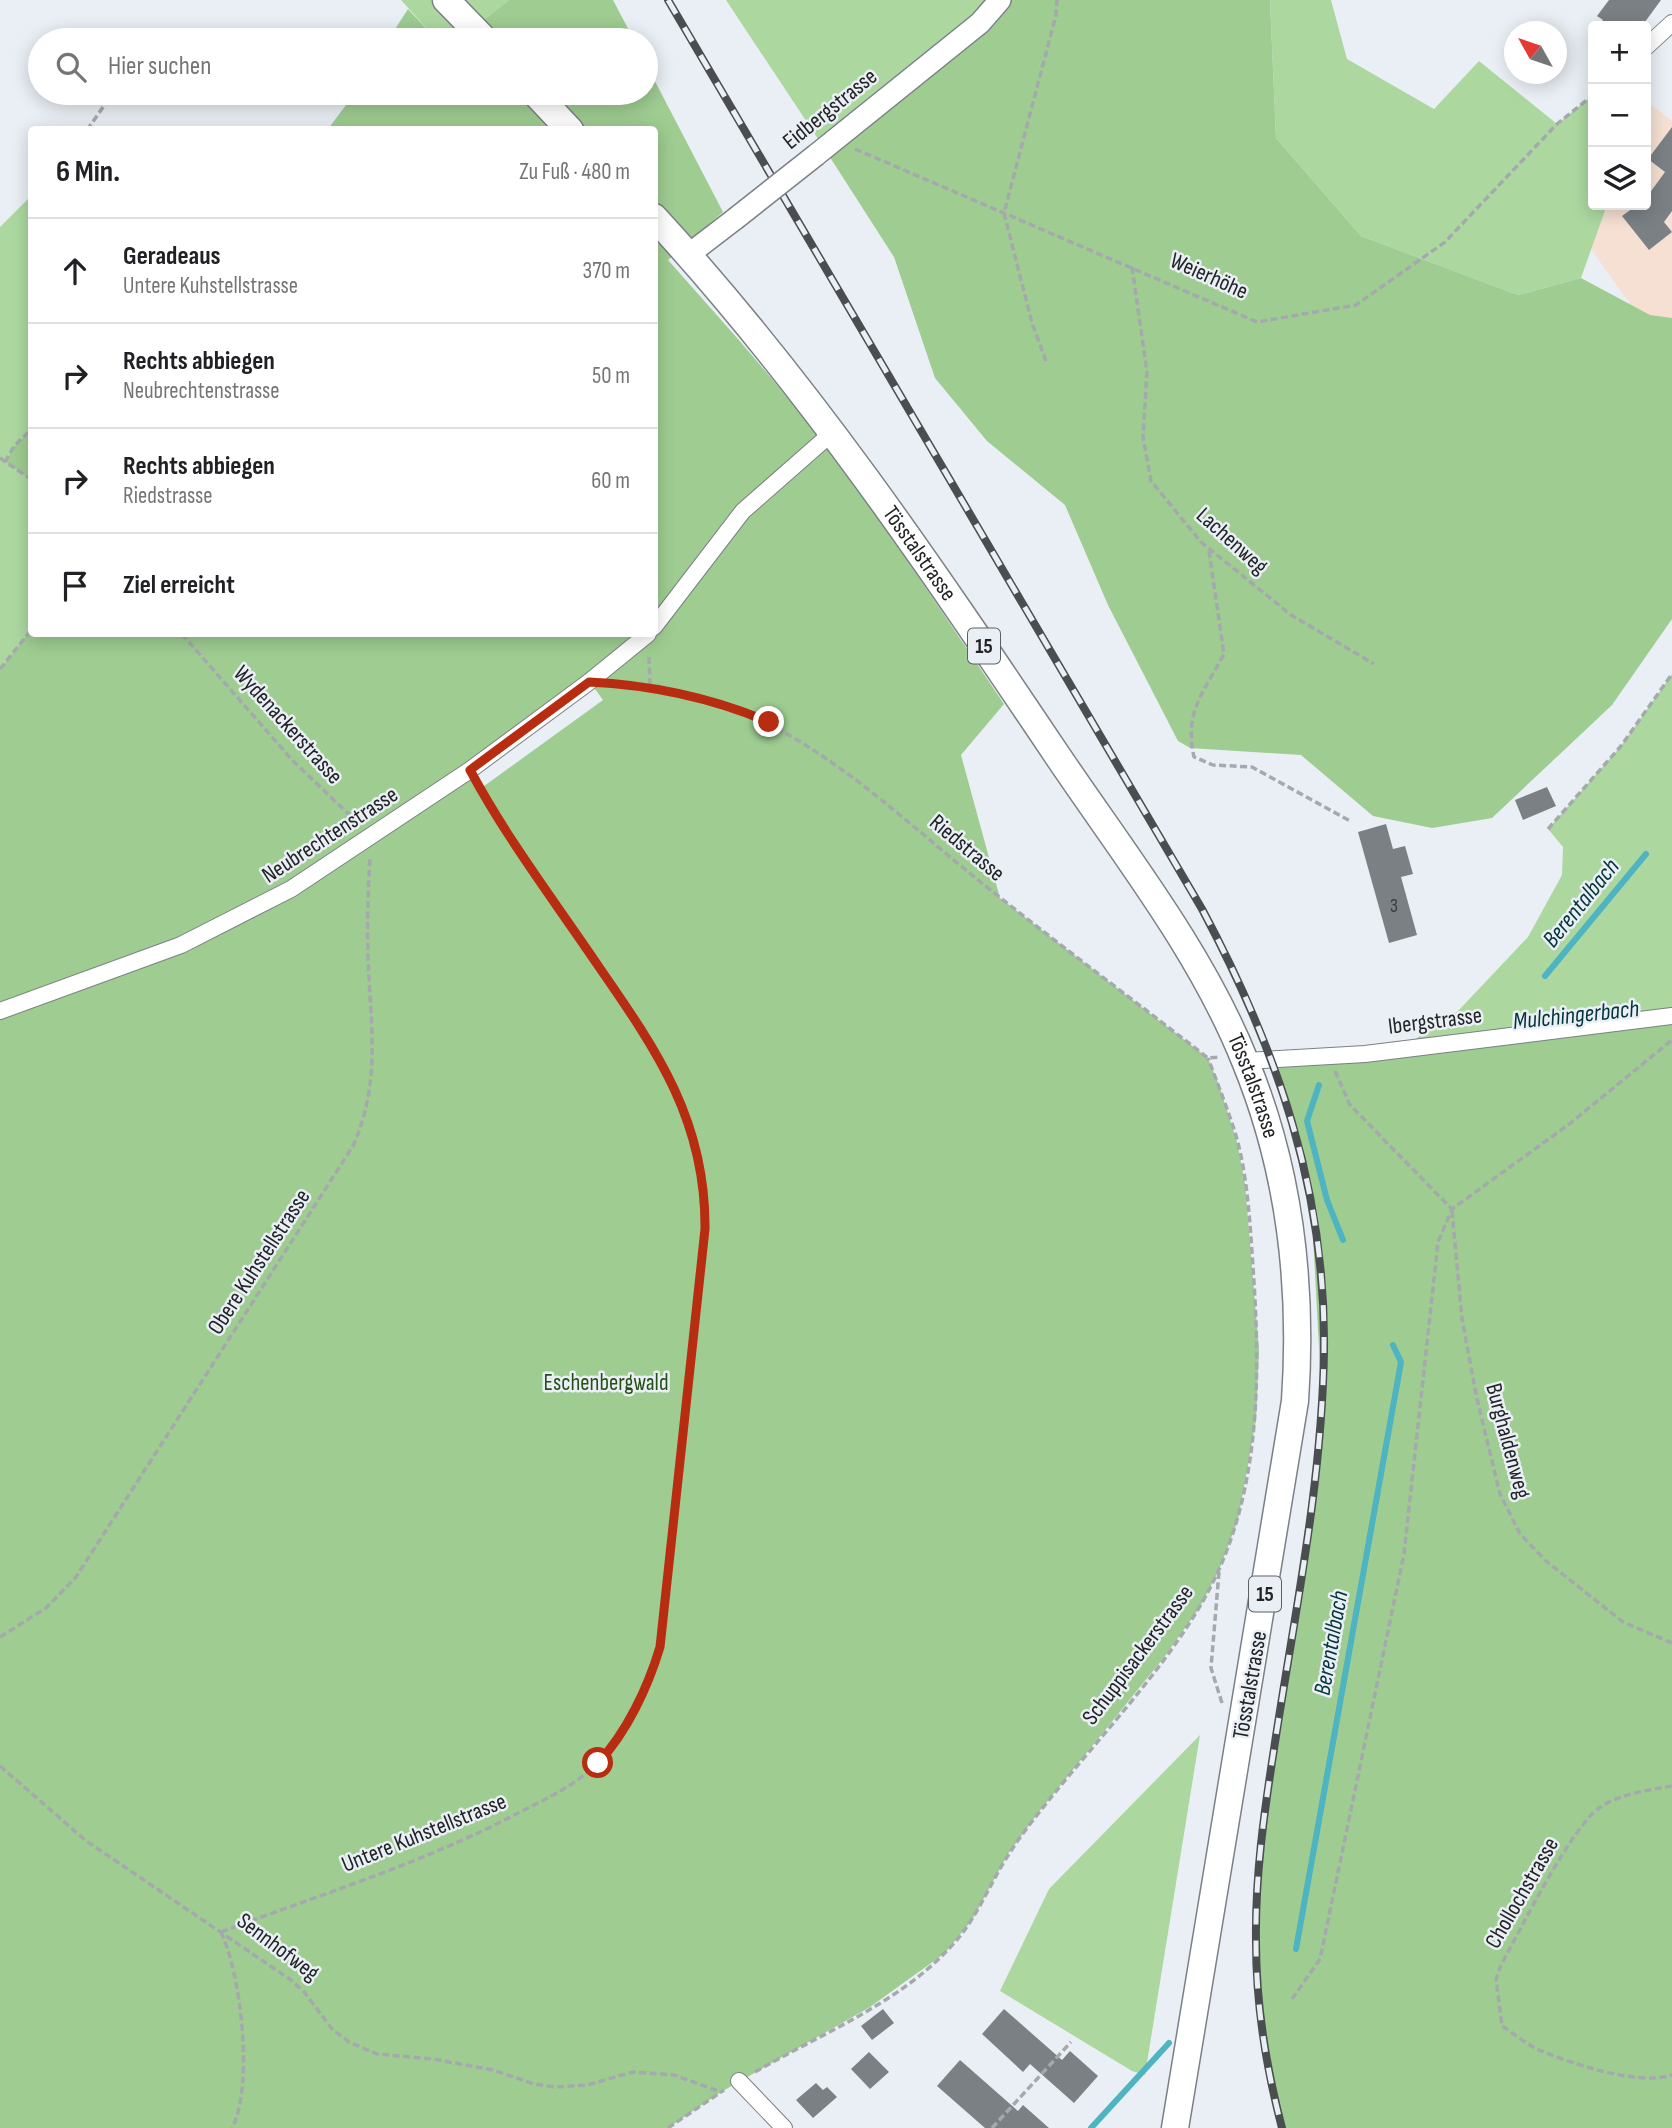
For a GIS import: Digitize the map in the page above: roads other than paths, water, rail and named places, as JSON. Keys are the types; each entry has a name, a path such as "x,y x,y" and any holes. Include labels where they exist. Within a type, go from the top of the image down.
{"main road":[{"path":"446,0 473,28"},
{"path":"546,105 566,126"},
{"name":"Tösstalstrasse","path":"658,221 834,432 929,564 1181,939 1216,999 1245,1061 1266,1121 1286,1199 1296,1274 1297,1365 1290,1439 1175,2128"}],"street":[{"name":"Eidbergstrasse","path":"688,255 980,23 1000,0"},
{"path":"1651,42 1672,23"},
{"path":"658,622 743,512 834,432"},
{"name":"Neubrechtenstrasse","path":"0,1012 207,933 291,889 470,770 589,682 644,637"},
{"name":"Ibergstrasse","path":"1245,1061 1273,1062 1328,1054 1365,1054 1672,1016"},
{"path":"739,2081 784,2128"}],"waterway":[{"name":"Berentalbach","path":"1545,976 1646,854"},
{"name":"Berentalbach","path":"1319,1085 1307,1121 1327,1200 1343,1240"},
{"name":"Berentalbach","path":"1296,1949 1401,1362 1393,1345"},
{"name":"Berentalbach","path":"1091,2128 1169,2043"}],"railway":[{"path":"668,0 1202,909 1253,1015 1292,1122 1316,1233 1324,1351 1313,1501 1267,1797 1257,1893 1256,1966 1260,2012 1271,2082 1282,2128"}],"water label":[{"name":"Mulchingerbach","path":"1576,1015"}],"park label":[{"name":"Eschenbergwald","path":"606,1383"}]}
